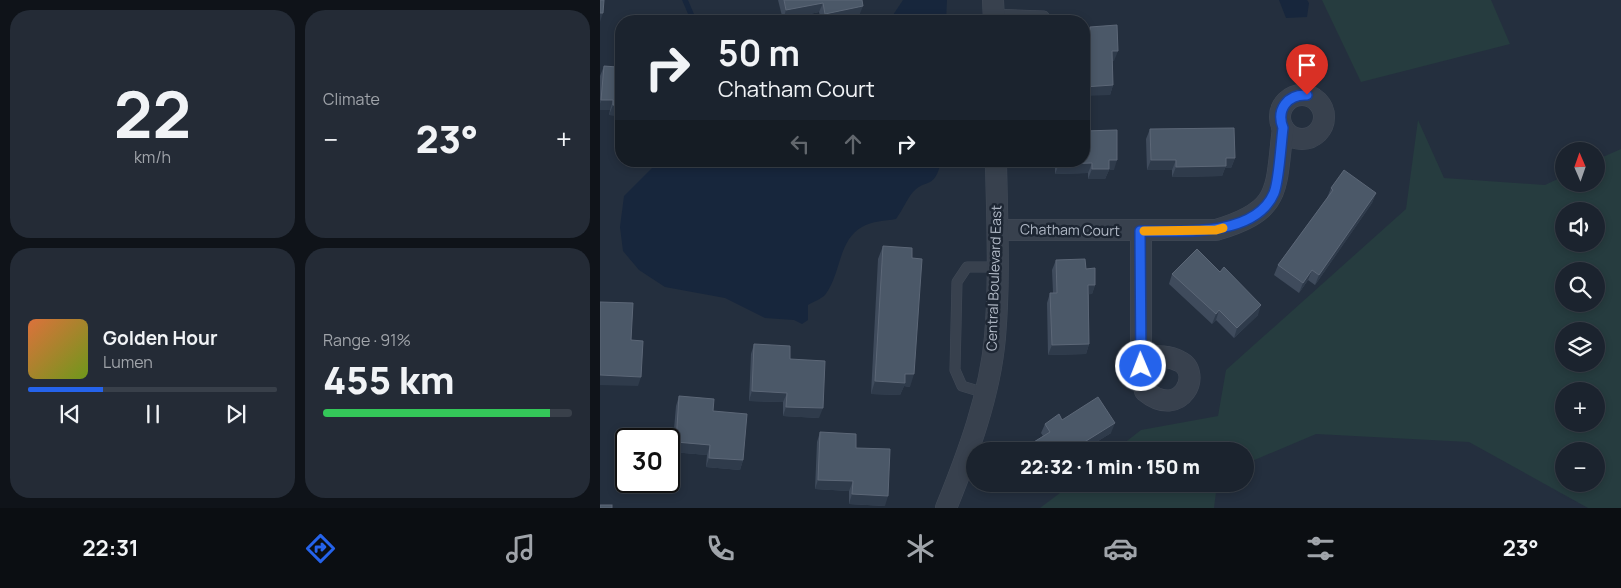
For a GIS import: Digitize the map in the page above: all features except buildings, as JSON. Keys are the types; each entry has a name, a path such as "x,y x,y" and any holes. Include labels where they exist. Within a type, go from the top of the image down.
{"street":[{"name":"Chatham Court","path":"998,230 1216,230 1240,223 1260,212 1274,193 1283,128"},
{"name":"Central Boulevard East","path":"946,508 960,473 985,393 995,337 998,230 996,167"},
{"path":"1140,231 1141,356"}],"lane":[{"path":"994,12 1032,15"},
{"path":"985,393 962,386 955,370 957,282 968,267 997,267"}],"green space":[{"path":"1322,0 1491,0 1510,44 1361,82"},
{"path":"1418,120 1444,178 1545,185 1555,180 1555,192 1605,192 1605,156 1621,149 1621,508 1588,508 1559,492 1605,492 1605,442 1555,442 1555,490 1469,442 1316,434 1254,460 1254,442 1126,442 1141,430 1218,416 1226,370 1406,209"},
{"path":"1061,492 1216,492 1214,508 1040,508"}],"water":[{"path":"903,0 947,0 946,15 893,15"},
{"path":"1279,0 1307,0 1309,3 1307,17 1286,18"},
{"path":"653,167 940,167 933,180 913,192 896,219 870,224 854,233 844,249 830,287 825,295 808,305 808,320 802,324 794,320 765,318 725,298 665,287 639,270 623,251 620,227 624,196"}],"waterway":[{"path":"685,0 691,15"}],"slow traffic":[{"path":"1144,231 1216,230 1223,228"}],"route":[{"path":"1141,366 1140,231 1216,230 1240,223 1260,212 1274,193 1283,128 1280,121 1282,107 1292,97 1307,95"}]}
